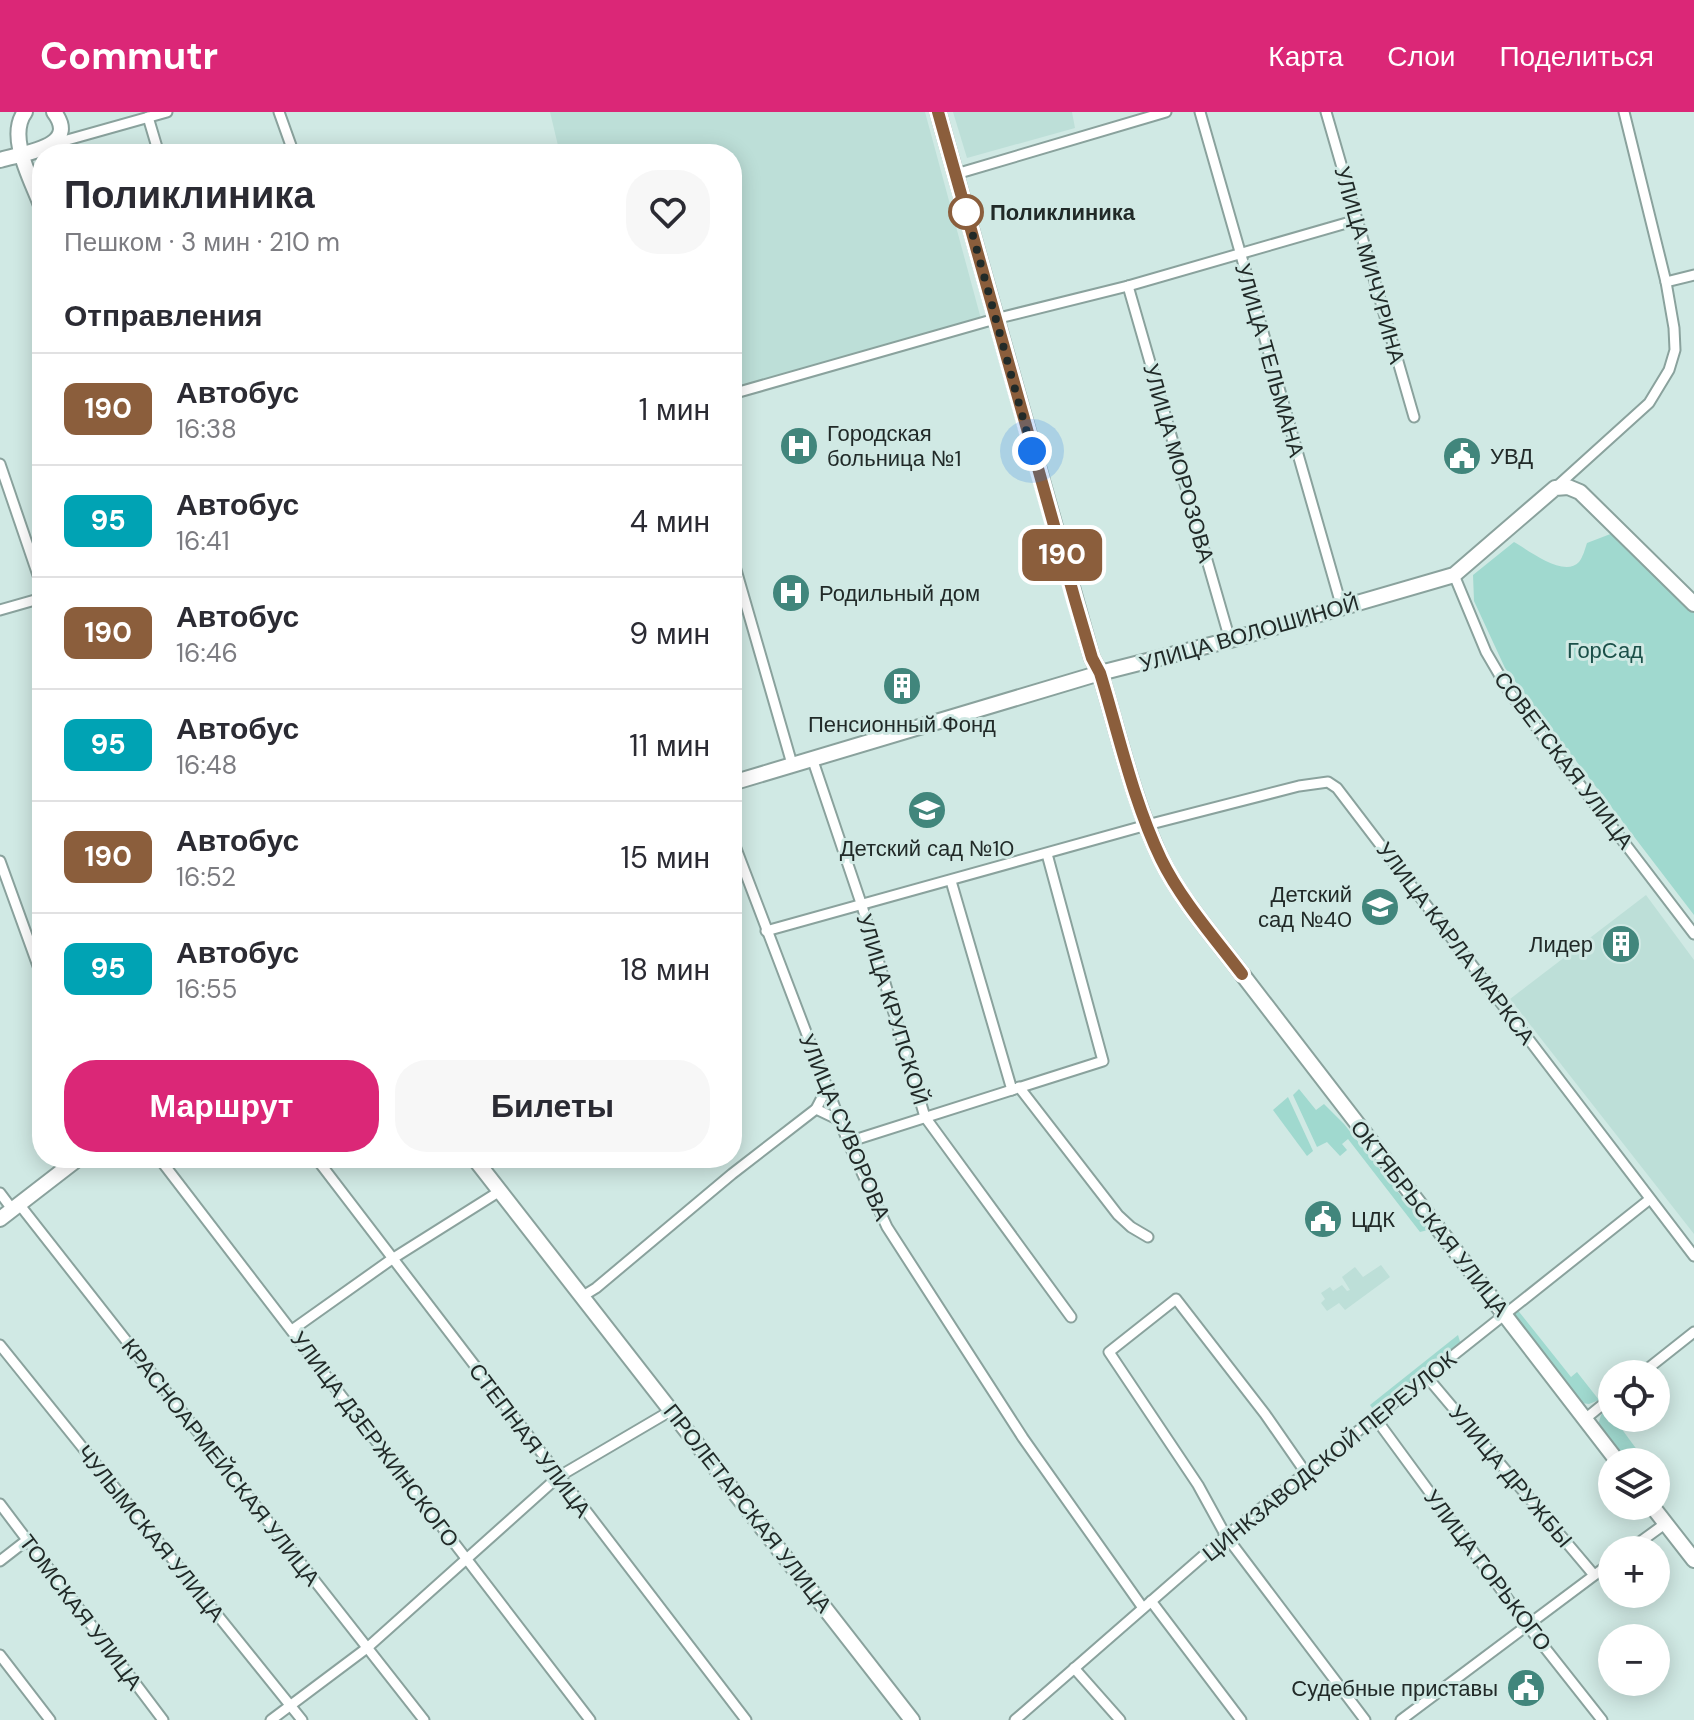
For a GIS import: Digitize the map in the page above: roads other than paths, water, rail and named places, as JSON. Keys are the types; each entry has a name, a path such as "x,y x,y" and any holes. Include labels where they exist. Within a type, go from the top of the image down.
{"street":[{"path":"25,112 19,120 18,132 29,151 32,178"},
{"path":"53,144 167,112"},
{"path":"279,112 290,144"},
{"name":"ОКТЯБРЬСКАЯ УЛИЦА","path":"938,112 1092,658 1100,673 1147,825 1162,861 1242,974 1607,1448"},
{"path":"956,174 1166,112"},
{"name":"УЛИЦА ТЕЛЬМАНА","path":"1200,112 1342,608"},
{"name":"УЛИЦА МИЧУРИНА","path":"1326,112 1414,417"},
{"path":"1555,488 1647,406 1661,387 1675,350 1666,282 1624,112"},
{"path":"148,117 156,144"},
{"path":"57,118 79,138"},
{"path":"53,144 59,135 57,118"},
{"path":"0,160 32,150"},
{"path":"742,391 1357,220"},
{"path":"1666,282 1694,275"},
{"name":"УЛИЦА МОРОЗОВА","path":"1128,286 1230,640"},
{"path":"0,464 32,558"},
{"path":"1555,488 1568,487 1580,492 1694,604"},
{"name":"УЛИЦА ВОЛОШИНОЙ","path":"742,780 1100,673 1230,640 1454,575 1555,488"},
{"name":"СОВЕТСКАЯ УЛИЦА","path":"1454,575 1486,652 1510,693 1694,934"},
{"path":"742,591 792,764"},
{"path":"0,610 32,601"},
{"name":"УЛИЦА КРУПСКОЙ","path":"812,758 862,906 925,1117 1071,1317"},
{"name":"УЛИЦА КАРЛА МАРКСА","path":"766,931 1147,825 1299,786 1328,782 1337,788 1694,1256"},
{"path":"848,1142 1103,1061 1047,854"},
{"path":"0,861 32,949"},
{"name":"УЛИЦА СУВОРОВА","path":"742,865 839,1120 887,1227 1023,1438 1143,1608"},
{"path":"951,881 1015,1088 1118,1215 1148,1237"},
{"path":"583,1296 816,1109 827,1088"},
{"path":"816,1109 839,1120"},
{"path":"0,1219 66,1168"},
{"name":"УЛИЦА ДЗЕРЖИНСКОГО","path":"167,1168 590,1720"},
{"name":"СТЕПНАЯ УЛИЦА","path":"324,1168 746,1720"},
{"name":"ПРОЛЕТАРСКАЯ УЛИЦА","path":"482,1168 912,1720"},
{"path":"292,1330 392,1259 500,1191"},
{"name":"КРАСНОАРМЕЙСКАЯ УЛИЦА","path":"0,1193 16,1207 424,1720"},
{"name":"ЦИНКЗАВОДСКОЙ ПЕРЕУЛОК","path":"1015,1720 1226,1536 1650,1199"},
{"path":"1306,1473 1265,1414 1176,1299 1109,1352 1198,1485 1226,1536 1365,1720"},
{"path":"1659,1360 1694,1332"},
{"name":"ЧУЛЫМСКАЯ УЛИЦА","path":"0,1345 302,1720"},
{"name":"УЛИЦА ДРУЖБЫ","path":"1427,1377 1594,1575"},
{"path":"1585,1419 1598,1408"},
{"path":"271,1720 367,1648 558,1477 672,1410"},
{"name":"УЛИЦА ГОРЬКОГО","path":"1376,1419 1527,1625 1602,1720"},
{"name":"ТОМСКАЯ УЛИЦА","path":"0,1504 163,1720"},
{"path":"1664,1520 1694,1560"},
{"path":"1648,1536 1666,1523"},
{"path":"0,1561 27,1540"},
{"path":"1401,1720 1598,1572"},
{"path":"1151,1601 1241,1720"},
{"path":"0,1655 50,1720"},
{"path":"1074,1668 1120,1720"}],"place":[{"name":"Поликлиника","path":"966,212"},
{"name":"Городская больница №1","path":"799,446"},
{"name":"УВД","path":"1462,456"},
{"name":"Родильный дом","path":"791,593"},
{"name":"Пенсионный Фонд","path":"902,686"},
{"name":"Детский сад №10","path":"927,810"},
{"name":"Детский сад №40","path":"1380,907"},
{"name":"Лидер","path":"1621,944"},
{"name":"ЦДК","path":"1323,1219"},
{"name":"Судебные приставы","path":"1526,1688"}],"park label":[{"name":"ГорСад","path":"1605,650"}]}
